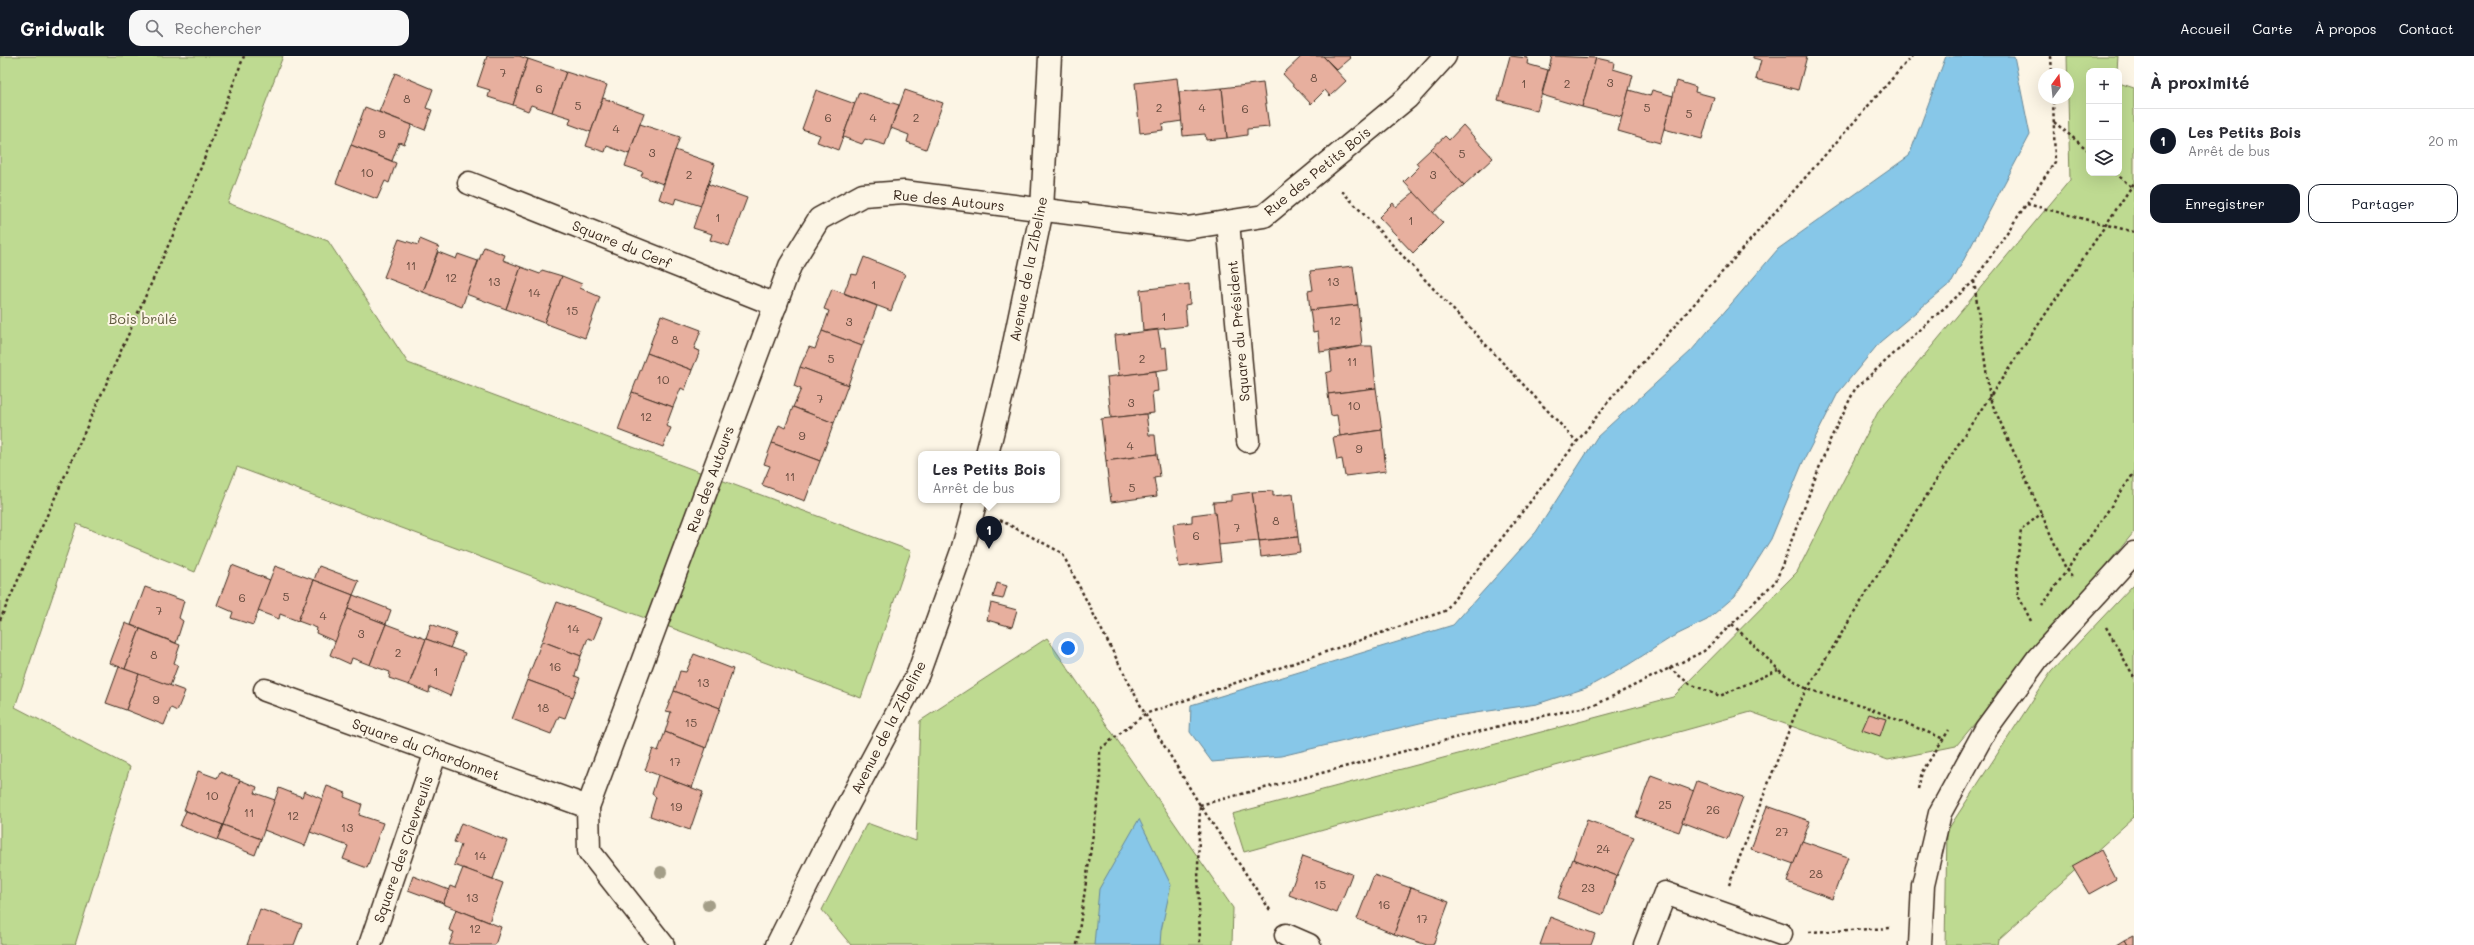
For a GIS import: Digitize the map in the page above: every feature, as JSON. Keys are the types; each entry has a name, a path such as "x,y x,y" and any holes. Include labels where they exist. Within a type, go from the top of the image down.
{"street":[{"name":"Avenue de la Zibeline","path":"988,451 1011,358 1042,210 1050,56"},
{"name":"Rue des Petits Bois","path":"1042,210 1187,228 1264,216 1408,98 1445,56"},
{"name":"Square du Cerf","path":"469,183 776,305"},
{"name":"Rue des Autours","path":"663,945 589,851 588,807 790,266 819,219 863,195 904,192 1042,210"},
{"name":"Square du Président","path":"1228,222 1248,441"},
{"name":"Avenue de la Zibeline","path":"777,945 836,827 918,674 962,551 975,503"},
{"path":"1920,945 1923,885 1940,813 1986,729 2038,658 2134,553"},
{"name":"Square du Chardonnet","path":"265,690 588,807"},
{"name":"Square des Chevreuils","path":"370,945 436,752"},
{"path":"1645,945 1665,893 1781,934"},
{"path":"1286,936 1309,945"}],"path":[{"path":"0,620 186,206 244,56"},
{"path":"1077,945 1100,785 1100,749 1145,714 1445,612 1608,402 1912,56"},
{"path":"2051,56 2052,68"},
{"path":"1200,804 1515,722 1595,705 1704,651 1776,580 1828,442 1855,389 1974,281 2055,162 2053,104"},
{"path":"2054,122 2086,149"},
{"path":"1321,169 1577,442"},
{"path":"2119,176 2133,188"},
{"path":"1719,912 1801,699 1964,435 2133,188 2134,183"},
{"path":"2027,204 2134,232"},
{"path":"1974,281 1990,399 2067,571 2091,600 2134,677"},
{"path":"975,503 1062,553 1145,714 1200,804 1286,936"},
{"path":"2031,621 2018,596 2016,564 2021,530 2042,513"},
{"path":"1732,624 1778,670 1807,689 1864,706 1944,738"},
{"path":"1669,668 1690,684 1720,696 1778,670"},
{"path":"1200,804 1198,867 1200,945"},
{"path":"1781,934 1896,928"}],"green space":[{"name":"Bois brûlé","path":"0,56 283,56 228,203 328,241 408,363 911,551 861,698 237,467 195,572 77,524 15,707 130,767 75,945 0,945"},
{"path":"2067,56 2118,56 2117,68 2086,68 2086,176 2122,176 2122,84 2134,88 2134,532 1956,746 1888,760 1751,712 1244,852 1232,814 1673,697 1797,572 1879,410 2070,180 2068,104 2074,104 2074,68 2067,68"},
{"path":"2134,584 2134,817 1999,939 1998,945 1945,945 1947,831 2051,672"},
{"path":"1047,638 1233,908 1232,945 851,945 822,910 867,823 916,841 920,721"}],"water":[{"path":"1946,56 2014,56 2030,135 1952,282 1880,342 1838,393 1803,462 1771,539 1735,596 1707,620 1672,637 1628,665 1586,688 1537,704 1441,718 1281,756 1212,762 1190,732 1191,705 1453,625 1536,532 1597,437 1691,351 1778,249 1909,156"},
{"path":"1139,819 1171,885 1161,931 1160,945 1094,945 1099,889"}],"building":[{"path":"487,56 519,56 528,59 513,105 488,97 490,90 477,86"},
{"path":"1302,56 1323,56 1346,81 1330,96 1325,90 1311,104 1283,74"},
{"path":"1323,56 1349,56 1351,58 1337,70"},
{"path":"1510,56 1528,58 1527,64 1548,70 1537,111 1498,100"},
{"path":"1552,56 1596,58 1582,107 1542,95"},
{"path":"1753,56 1807,56 1798,90 1756,79 1761,60 1753,58"},
{"path":"1596,58 1614,62 1613,69 1633,75 1622,117 1582,107"},
{"path":"528,59 566,72 552,112 531,105 528,111 513,105"},
{"path":"566,72 607,85 591,132 569,124 571,118 552,112"},
{"path":"395,73 433,89 426,108 432,110 425,130 379,112"},
{"path":"1177,78 1182,121 1162,124 1163,130 1140,133 1135,83"},
{"path":"1677,81 1696,87 1695,92 1714,97 1702,139 1664,129"},
{"path":"1263,83 1269,127 1247,129 1247,135 1227,138 1222,88"},
{"path":"1222,88 1227,138 1206,140 1205,134 1183,136 1179,92"},
{"path":"816,90 855,104 838,150 817,142 820,135 802,129"},
{"path":"905,90 943,103 926,149 907,142 909,135 891,128"},
{"path":"1629,90 1650,96 1652,90 1673,96 1660,143 1618,131"},
{"path":"859,92 899,105 885,145 865,139 862,144 843,137"},
{"path":"603,98 644,113 629,154 607,146 605,152 586,146"},
{"path":"365,107 412,125 404,144 399,142 392,161 351,145"},
{"path":"640,124 680,137 663,184 641,176 643,172 625,166"},
{"path":"1463,125 1493,158 1464,185 1431,149 1445,136 1449,140"},
{"path":"351,145 396,163 389,183 385,181 377,199 336,183"},
{"path":"1431,149 1464,185 1433,213 1404,182 1419,167 1416,163"},
{"path":"675,150 715,164 701,206 676,198 674,204 659,199"},
{"path":"708,184 747,198 729,246 710,240 712,234 693,228"},
{"path":"1414,192 1443,223 1413,253 1379,217 1393,203 1396,207"},
{"path":"399,239 418,245 420,239 439,247 423,292 384,277"},
{"path":"484,247 505,255 503,260 521,267 506,309 466,294"},
{"path":"438,252 456,259 458,254 478,261 462,307 423,292"},
{"path":"864,257 905,274 891,311 844,293 851,274 857,275"},
{"path":"1353,266 1358,305 1310,310 1308,291 1313,290 1310,271"},
{"path":"521,267 540,274 542,270 562,276 544,323 506,309"},
{"path":"562,276 582,284 580,288 600,297 585,338 544,323"},
{"path":"1189,284 1190,304 1185,305 1187,326 1143,331 1140,290"},
{"path":"832,289 877,306 862,346 822,331 829,311 824,309"},
{"path":"1358,305 1362,346 1320,352 1318,331 1313,332 1310,310"},
{"path":"661,315 701,330 694,349 700,351 692,370 647,353"},
{"path":"1158,330 1161,348 1166,347 1168,369 1119,376 1115,335"},
{"path":"822,331 862,346 848,385 800,367 809,347 815,349"},
{"path":"1362,346 1372,346 1376,388 1328,394 1326,373 1332,371 1330,352"},
{"path":"647,353 692,370 685,390 681,388 673,407 632,392"},
{"path":"800,367 848,385 834,423 793,407 801,389 794,386"},
{"path":"1156,371 1158,391 1152,392 1154,413 1111,418 1107,377"},
{"path":"1376,388 1382,430 1340,436 1337,415 1331,416 1328,394"},
{"path":"632,392 673,407 666,426 671,428 663,447 618,430"},
{"path":"793,407 834,423 820,461 772,443 779,425 785,428"},
{"path":"1146,414 1149,435 1155,435 1157,454 1106,461 1101,419"},
{"path":"1382,430 1386,471 1345,476 1342,459 1337,460 1333,437"},
{"path":"772,443 820,461 805,501 762,485 770,466 764,464"},
{"path":"1157,454 1160,477 1154,478 1157,496 1111,502 1106,461"},
{"path":"1273,491 1273,496 1293,494 1298,537 1259,541 1252,492"},
{"path":"1252,492 1259,541 1218,545 1213,502 1231,501 1231,495"},
{"path":"1215,512 1221,562 1179,567 1173,524 1192,522 1192,515"},
{"path":"1298,537 1300,552 1261,557 1259,541"},
{"path":"232,565 270,580 253,625 231,618 233,612 217,605"},
{"path":"275,566 314,580 298,621 280,614 279,619 258,611"},
{"path":"319,566 359,581 353,595 314,580"},
{"path":"314,580 353,595 336,642 316,633 317,628 298,621"},
{"path":"997,583 1007,586 1003,599 993,597"},
{"path":"145,587 184,601 179,618 183,621 176,643 131,625"},
{"path":"353,595 391,610 386,624 348,609"},
{"path":"557,602 602,618 593,640 588,638 581,656 542,641"},
{"path":"991,603 1017,610 1012,627 987,620"},
{"path":"348,609 386,624 370,665 352,658 350,664 330,655"},
{"path":"125,623 140,629 125,669 110,663"},
{"path":"386,624 426,639 409,685 389,678 390,672 370,665"},
{"path":"431,624 456,634 450,648 426,639"},
{"path":"140,629 180,645 174,663 178,665 170,686 125,669"},
{"path":"426,639 465,653 450,696 430,687 429,693 409,685"},
{"path":"542,641 581,656 575,676 580,678 573,697 527,680"},
{"path":"694,654 733,669 720,708 674,691 680,671 686,672"},
{"path":"119,667 139,674 126,710 106,703"},
{"path":"139,674 185,691 177,711 171,708 164,725 126,710"},
{"path":"527,680 573,697 565,718 559,716 551,734 512,719"},
{"path":"674,691 720,708 706,748 665,732 671,712 666,711"},
{"path":"1869,714 1886,719 1880,736 1862,730"},
{"path":"665,732 706,748 692,788 645,770 653,749 658,751"},
{"path":"198,771 217,778 220,772 240,780 223,825 184,810"},
{"path":"658,775 703,792 690,830 650,816 656,797 652,794"},
{"path":"1651,775 1694,791 1679,832 1636,817"},
{"path":"240,780 257,787 255,793 275,800 261,839 223,825"},
{"path":"1697,781 1743,797 1727,839 1682,822"},
{"path":"327,786 346,793 344,797 362,804 359,815 383,823 367,868 343,859 348,846 310,832"},
{"path":"279,788 302,797 304,791 322,799 305,846 264,830"},
{"path":"1767,806 1810,821 1794,864 1751,849"},
{"path":"186,811 223,825 217,840 180,826"},
{"path":"1587,820 1634,837 1617,876 1573,859"},
{"path":"461,823 507,841 493,879 454,865 461,845 454,842"},
{"path":"223,825 261,839 255,855 217,840"},
{"path":"1802,841 1848,857 1832,899 1787,882"},
{"path":"2101,850 2116,879 2089,894 2072,866"},
{"path":"1303,856 1352,874 1337,913 1289,895"},
{"path":"1573,859 1617,876 1603,915 1558,898"},
{"path":"463,868 503,883 489,922 443,904 450,886 455,888"},
{"path":"1374,875 1411,888 1394,934 1357,919"},
{"path":"413,876 449,890 443,903 408,890"},
{"path":"1411,888 1449,902 1433,945 1427,945 1394,934"},
{"path":"260,909 302,924 294,945 247,945"},
{"path":"456,909 501,927 495,945 449,945 454,932 449,930"},
{"path":"1550,917 1595,934 1591,945 1540,945"},
{"path":"2134,935 2134,945 2127,945 2124,940"},
{"path":"2124,940 2127,945 2116,945"}],"place":[{"name":"Les Petits Bois","path":"989,549"}]}
